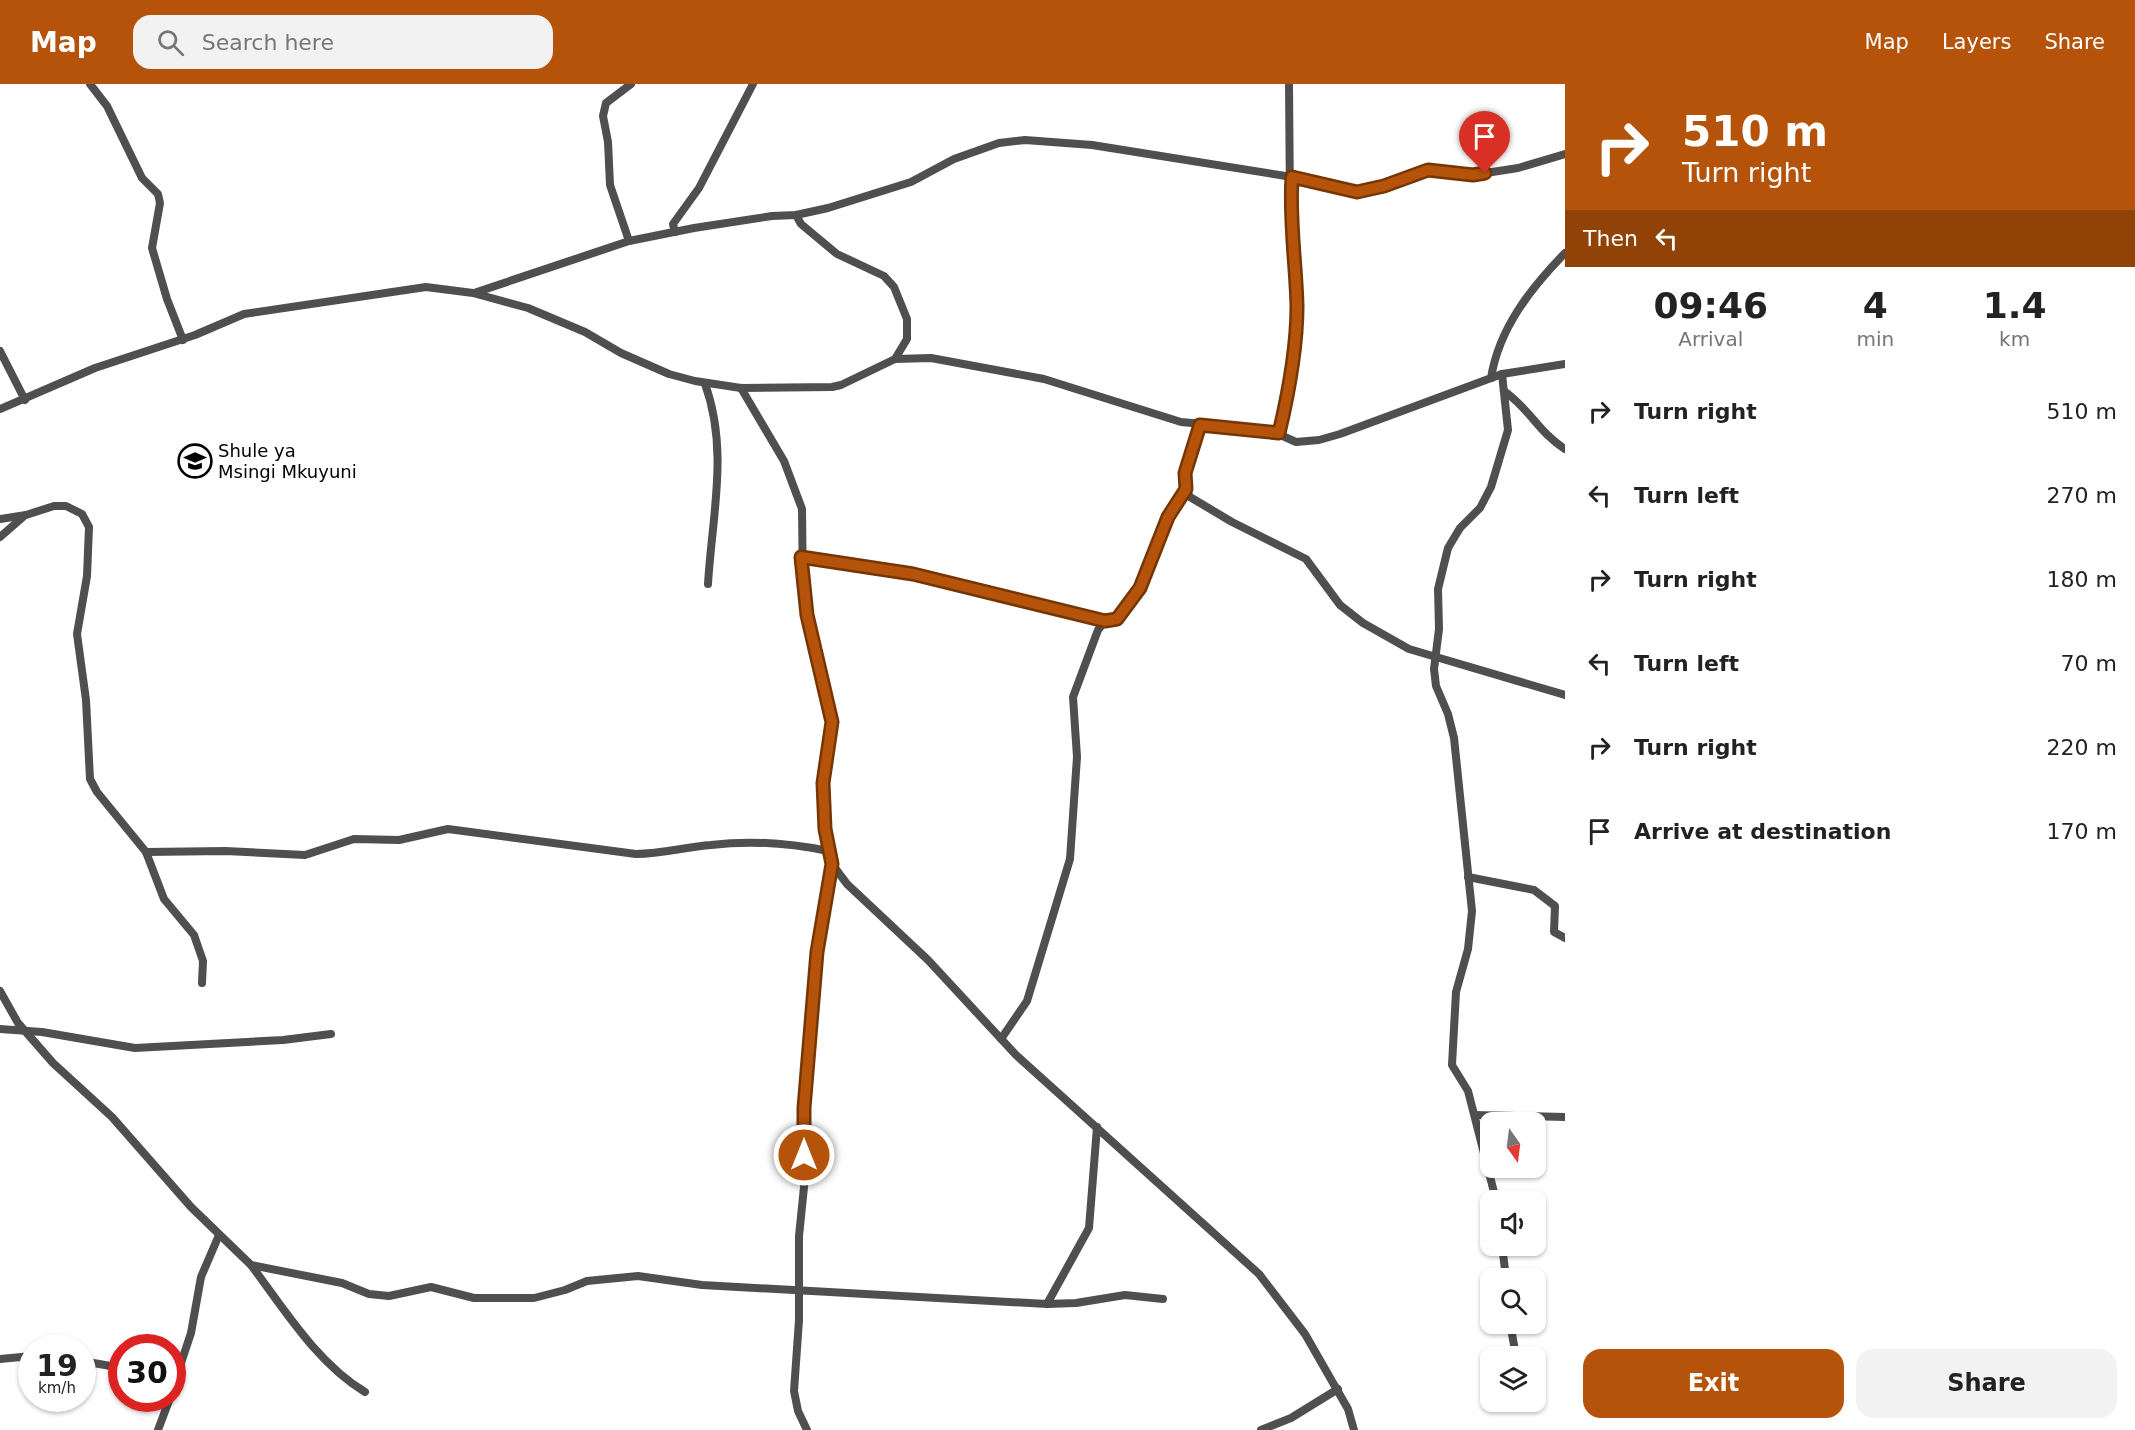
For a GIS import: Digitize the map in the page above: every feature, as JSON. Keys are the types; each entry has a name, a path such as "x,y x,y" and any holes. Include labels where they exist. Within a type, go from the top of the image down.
{"street":[{"path":"90,84 107,106 142,178 158,194 160,203 152,248 167,299 183,340"},
{"path":"629,241 610,185 608,142 603,116 606,103 631,84"},
{"path":"675,232 673,224 699,188 753,84"},
{"path":"1279,433 1292,376 1297,307 1290,205 1292,177 1289,84"},
{"path":"473,293 629,241 772,216 796,215 885,191 999,143 1025,140 1092,145 1292,177 1357,192 1384,186 1428,170 1473,175 1504,171 1565,154"},
{"path":"796,215 801,224 837,254 884,276 894,287 904,308 907,329 907,339 895,359"},
{"path":"1491,378 1503,335 1528,295 1565,253"},
{"path":"0,409 95,368 183,340 228,319 264,309 426,288 473,293 528,308 585,332 621,353 669,374 705,384 741,388 817,388 841,385 895,359 931,358 980,365 1044,379 1159,417 1200,425 1279,433 1296,442 1319,440 1502,374 1565,364"},
{"path":"0,351 25,400"},
{"path":"1494,1190 1468,1091 1452,1065 1456,992 1468,949 1472,911 1454,738 1444,701 1436,686 1434,656 1438,639 1438,589 1443,559 1454,537 1480,508 1491,487 1508,430 1502,374"},
{"path":"705,384 716,419 718,452 708,584"},
{"path":"741,388 784,460 802,509 801,557 807,615 832,722 823,783 828,851 832,864 847,884 928,960 1001,1039 1259,1274 1305,1334 1338,1389 1348,1409 1354,1430"},
{"path":"1504,391 1519,402 1546,436 1565,449"},
{"path":"1200,425 1185,473 1186,489 1190,497 1306,559 1333,598 1363,623 1409,649 1565,695"},
{"path":"801,557 924,577 1105,621 1117,619 1140,588 1168,517 1186,489"},
{"path":"0,537 26,516 44,508 66,506 82,514 89,527 87,576 77,634 87,700 89,775 97,792 146,852 164,899 194,935 203,961 202,983"},
{"path":"0,519 26,516"},
{"path":"1001,1039 1027,1001 1070,859 1077,751 1073,697 1098,630 1105,621"},
{"path":"146,852 234,851 305,855 354,839 399,840 448,829 636,854 658,854 731,843 778,843 828,851"},
{"path":"807,1430 798,1411 794,1391 800,1288 804,1108 819,935 832,864"},
{"path":"1468,877 1534,890 1555,906 1554,932 1565,938"},
{"path":"0,991 24,1031 53,1063 112,1118 219,1235 251,1264 305,1336 348,1381 365,1392"},
{"path":"0,1029 135,1048 284,1040 331,1034"},
{"path":"1475,1115 1565,1117"},
{"path":"1047,1304 1089,1228 1097,1127"},
{"path":"186,1347 191,1333 201,1277 219,1235"},
{"path":"251,1264 342,1283 369,1294 389,1296 432,1287 474,1298 534,1298 565,1290 587,1281 638,1276 702,1285 800,1288 1047,1304 1125,1295 1163,1299"},
{"path":"0,1359 18,1357"},
{"path":"1261,1430 1291,1418 1338,1389"},
{"path":"158,1430 165,1412"}],"place":[{"name":"Shule ya Msingi Mkuyuni","path":"195,461"}],"route":[{"path":"804,1155 804,1108 817,952 825,892 832,864 825,829 823,783 832,722 819,676 807,615 801,557 913,574 1105,621 1117,619 1140,588 1172,507 1186,489 1185,473 1200,425 1269,430 1279,433 1292,376 1297,307 1290,205 1292,177 1357,192 1384,186 1428,170 1473,175 1485,173"}]}
